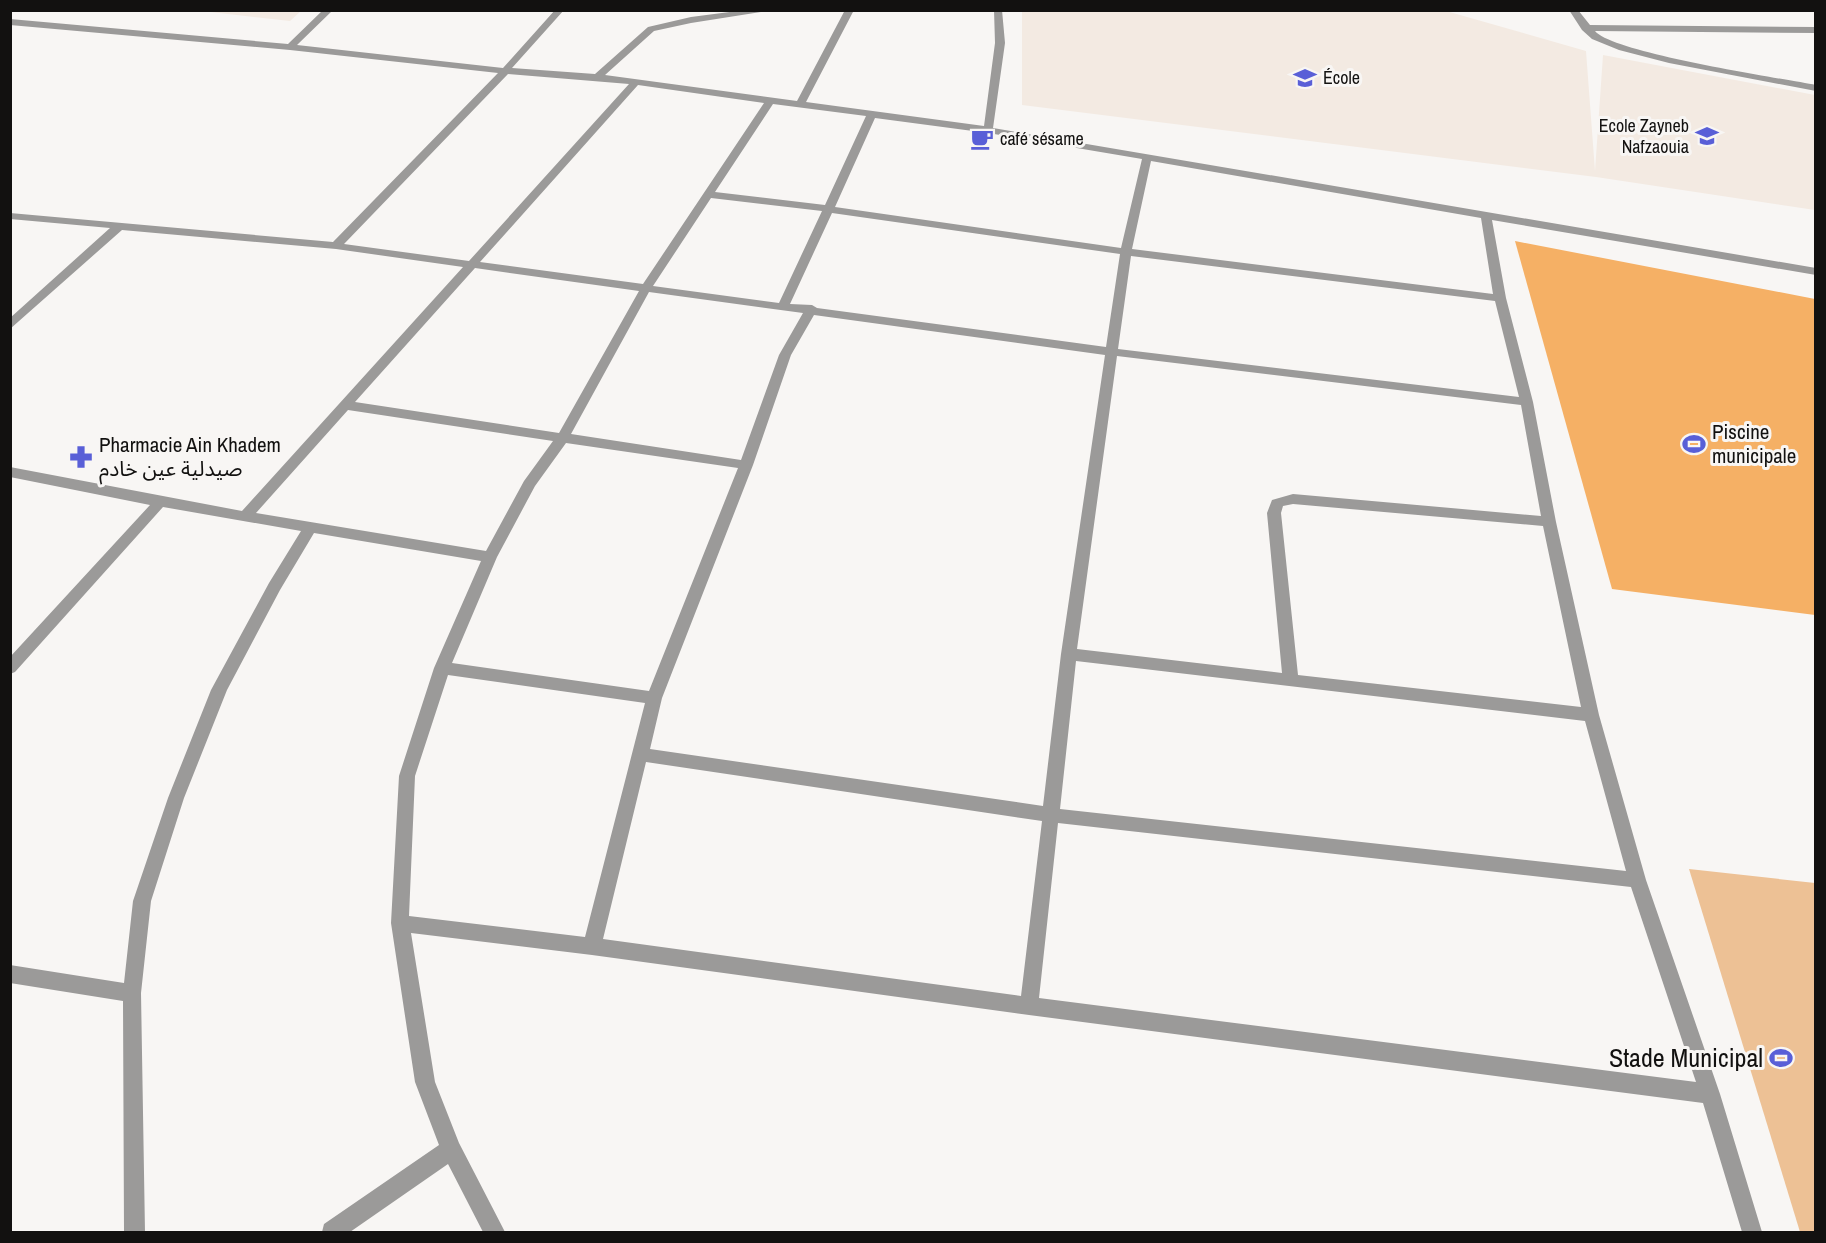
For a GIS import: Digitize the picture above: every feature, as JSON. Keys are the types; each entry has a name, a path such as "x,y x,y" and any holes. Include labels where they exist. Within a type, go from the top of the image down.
{"street":[{"path":"290,46 329,10"},
{"path":"336,246 506,71 560,10"},
{"path":"597,77 651,29 691,20 769,10"},
{"path":"800,104 850,10"},
{"path":"988,130 1000,43 998,10"},
{"path":"1573,10 1585,28 1595,37 1607,43 1640,53 1815,88"},
{"path":"10,22 290,46 397,61 597,77 988,130 1815,272"},
{"path":"1585,28 1815,30"},
{"path":"245,516 636,82"},
{"path":"494,1233 451,1149 425,1082 400,922 407,776 442,668 490,557 529,484 563,437 646,288 771,100"},
{"path":"784,305 872,114"},
{"path":"1029,1006 1069,654 1125,252 1147,158"},
{"path":"707,194 829,209 1125,252 1500,298"},
{"path":"1486,215 1500,298 1527,402 1549,522 1591,715 1637,880 1710,1094 1752,1233"},
{"path":"10,216 336,246 471,266 784,305 1112,352 1527,402"},
{"path":"10,326 118,226"},
{"path":"592,946 654,698 746,465 785,355 812,309"},
{"path":"344,405 746,465"},
{"path":"10,472 160,502 490,557"},
{"path":"1291,680 1274,513 1277,503 1293,499 1549,522"},
{"path":"10,668 160,502"},
{"path":"134,1233 132,993 142,901 176,798 219,690 274,587 310,528"},
{"path":"1069,654 1591,715"},
{"path":"442,668 654,698"},
{"path":"640,754 1051,815 1637,880"},
{"path":"400,922 1710,1094"},
{"path":"10,974 132,993"},
{"path":"332,1233 451,1149"}],"shaded area":[{"path":"202,11 301,11 290,21"},
{"name":"École","path":"1022,11 1446,11 1586,51 1595,171 1603,55 1815,95 1815,210 1596,177 1022,105"},
{"name":"Piscine municipale","path":"1515,241 1815,299 1815,615 1612,589"},
{"name":"Stade Municipal","path":"1689,869 1815,883 1815,1232 1800,1232"}],"place":[{"name":"École","path":"1305,78"},
{"name":"Ecole Zayneb Nafzaouia","path":"1707,136"},
{"name":"café sésame","path":"982,139"},
{"name":"Piscine municipale","path":"1694,444"},
{"name":"Pharmacie Ain Khadem صيدلية عين خادم","path":"81,457"},
{"name":"Stade Municipal","path":"1781,1058"}]}
